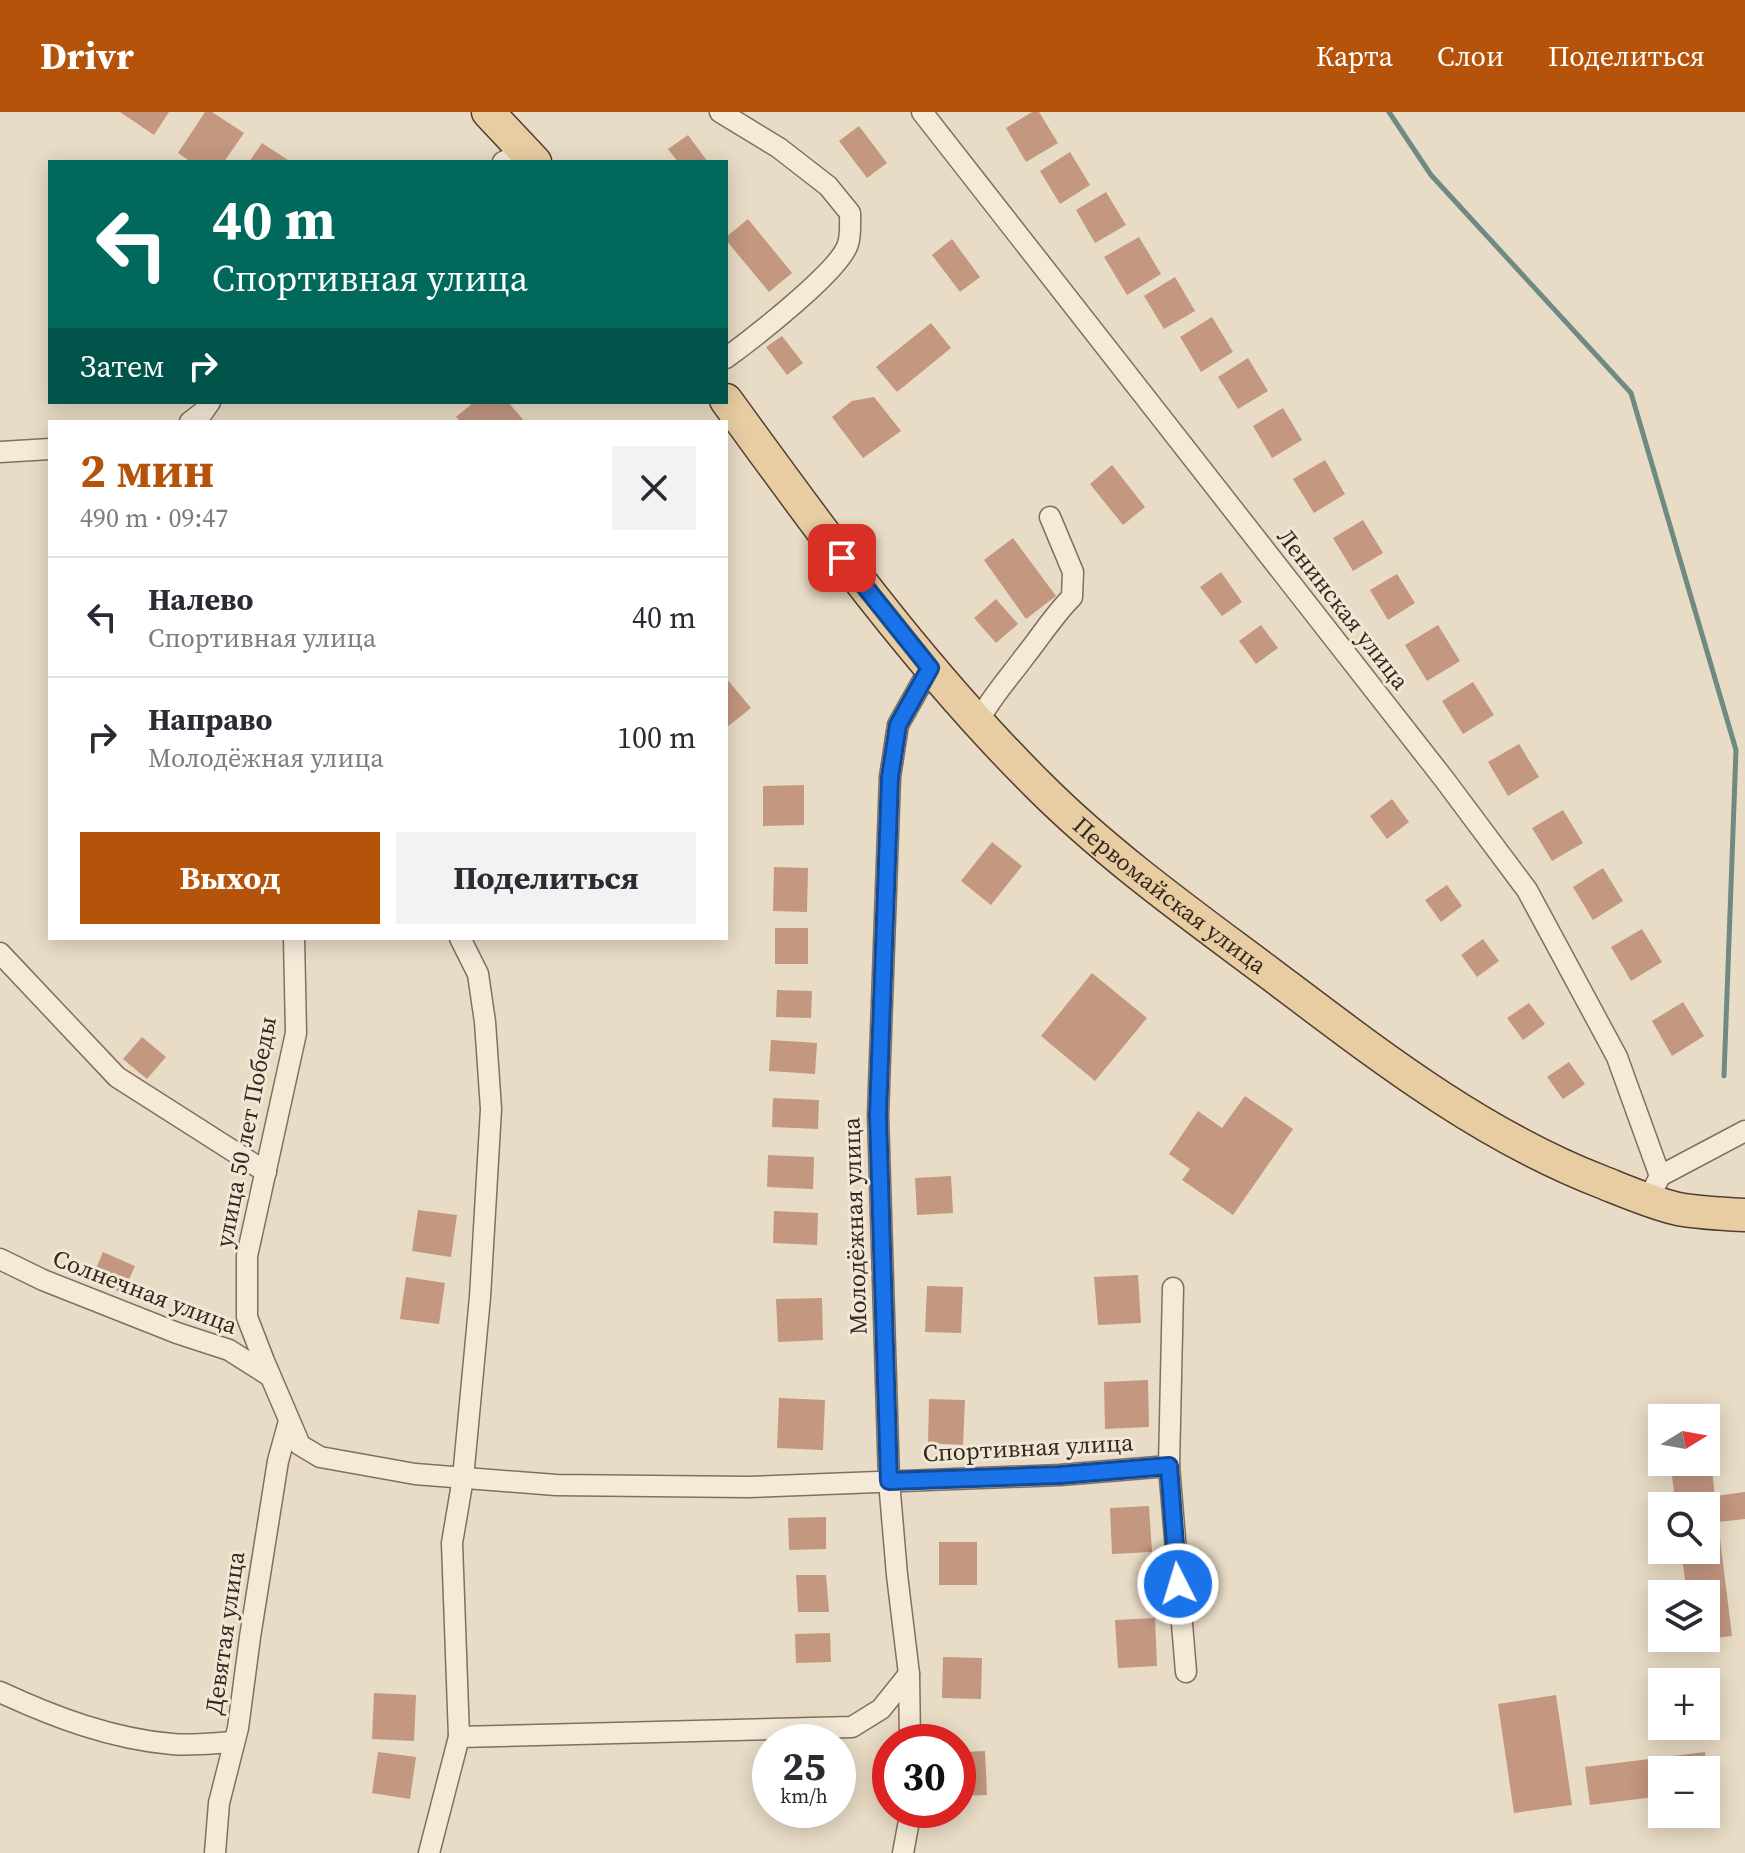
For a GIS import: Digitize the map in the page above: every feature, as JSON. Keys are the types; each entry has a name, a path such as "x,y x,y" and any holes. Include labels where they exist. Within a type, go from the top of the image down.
{"main road":[{"path":"488,112 521,158"},
{"name":"Первомайская улица","path":"728,403 842,558 930,668 1038,785 1092,836 1368,1047 1503,1136 1578,1172 1654,1188 1680,1209 1745,1215"}],"street":[{"path":"720,112 779,148 828,186 850,213 848,245 831,269 728,356"},
{"name":"Ленинская улица","path":"922,112 1444,779 1527,890 1617,1057 1654,1188"},
{"path":"193,420 209,404"},
{"path":"0,452 48,449"},
{"path":"978,722 989,702 1055,613 1072,597 1073,572 1050,517"},
{"name":"Молодёжная улица","path":"910,1724 909,1674 889,1481 878,1115 890,777 898,725 930,668"},
{"name":"улица 50 лет Победы","path":"294,940 296,1033 247,1256 247,1317 300,1445 320,1457 415,1474 571,1485 748,1487 889,1481"},
{"path":"429,1853 459,1737 452,1543 463,1478 480,1297 491,1109 478,974 461,940"},
{"path":"0,953 117,1077 266,1172"},
{"path":"1654,1188 1745,1131"},
{"name":"Солнечная улица","path":"0,1259 56,1286 229,1350 270,1376"},
{"name":"Спортивная улица","path":"1173,1288 1169,1466 1186,1672"},
{"name":"Девятая улица","path":"215,1853 219,1803 234,1742 278,1461 289,1421"},
{"name":"Спортивная улица","path":"889,1481 1060,1475 1169,1466"},
{"path":"459,1737 852,1727 881,1709 909,1674"},
{"path":"0,1692 113,1735 174,1745 234,1742"},
{"path":"903,1853 908,1828"}],"building":[{"path":"120,112 169,112 154,135"},
{"path":"205,112 212,112 244,133 225,160 188,160 178,153"},
{"path":"1032,112 1039,112 1058,143 1026,162 1006,128"},
{"path":"859,126 887,163 867,178 839,141"},
{"path":"688,135 707,160 676,160 668,149"},
{"path":"262,143 288,160 250,160"},
{"path":"1070,152 1090,185 1060,204 1040,171"},
{"path":"1106,192 1126,225 1095,243 1076,210"},
{"path":"748,219 792,273 769,292 728,242 728,235"},
{"path":"1139,237 1161,274 1127,295 1104,257"},
{"path":"952,239 980,277 960,292 932,255"},
{"path":"1175,277 1195,311 1164,329 1144,296"},
{"path":"1212,317 1233,352 1201,372 1180,337"},
{"path":"931,323 951,348 897,392 876,367"},
{"path":"782,336 803,363 787,375 766,347"},
{"path":"1248,358 1268,391 1238,409 1218,377"},
{"path":"874,397 901,431 863,458 832,417 852,401"},
{"path":"472,404 510,404 523,420 459,420 456,417"},
{"path":"1283,408 1302,440 1272,458 1253,426"},
{"path":"1325,460 1345,494 1314,513 1293,479"},
{"path":"1112,465 1145,507 1123,525 1090,484"},
{"path":"1363,520 1383,553 1353,571 1333,538"},
{"path":"1013,538 1056,596 1026,619 984,560"},
{"path":"1221,572 1242,602 1222,616 1200,587"},
{"path":"1397,574 1415,603 1388,620 1370,590"},
{"path":"996,599 1018,624 996,643 974,618"},
{"path":"1261,625 1278,648 1256,664 1239,641"},
{"path":"1438,625 1460,661 1427,681 1405,645"},
{"path":"728,680 751,708 728,726"},
{"path":"1473,682 1494,715 1463,734 1442,701"},
{"path":"1519,744 1539,777 1508,796 1488,762"},
{"path":"804,785 804,825 763,826 763,786"},
{"path":"1392,799 1409,822 1387,839 1370,816"},
{"path":"1563,810 1583,843 1552,861 1532,828"},
{"path":"992,842 1022,866 991,905 961,881"},
{"path":"774,867 808,868 807,912 773,911"},
{"path":"1603,868 1623,901 1593,920 1573,887"},
{"path":"1447,885 1462,906 1441,922 1425,900"},
{"path":"775,928 808,928 808,964 775,964"},
{"path":"1642,929 1662,962 1631,981 1611,947"},
{"path":"1483,939 1499,961 1477,977 1461,955"},
{"path":"1092,973 1147,1018 1095,1081 1041,1036"},
{"path":"777,990 812,991 811,1018 776,1017"},
{"path":"1683,1002 1704,1036 1672,1056 1652,1021"},
{"path":"1529,1003 1545,1024 1523,1040 1507,1018"},
{"path":"142,1037 166,1057 147,1079 123,1059"},
{"path":"771,1040 817,1043 815,1074 769,1071"},
{"path":"1569,1062 1585,1084 1563,1099 1547,1077"},
{"path":"1245,1096 1293,1129 1233,1215 1182,1180 1190,1169 1169,1154 1198,1111 1222,1128"},
{"path":"773,1098 819,1100 818,1129 772,1127"},
{"path":"768,1155 814,1157 813,1189 767,1187"},
{"path":"951,1176 953,1213 917,1215 915,1178"},
{"path":"418,1210 457,1215 451,1257 412,1251"},
{"path":"774,1211 818,1213 817,1245 773,1243"},
{"path":"103,1252 135,1266 123,1293 91,1280"},
{"path":"1138,1275 1141,1323 1098,1325 1094,1277"},
{"path":"406,1277 445,1283 439,1324 400,1319"},
{"path":"927,1286 963,1287 961,1333 925,1332"},
{"path":"822,1298 823,1340 778,1342 776,1299"},
{"path":"1148,1380 1149,1427 1105,1429 1104,1382"},
{"path":"779,1398 825,1400 823,1450 777,1448"},
{"path":"929,1399 965,1400 963,1445 928,1443"},
{"path":"1672,1476 1713,1476 1715,1492 1674,1492"},
{"path":"1745,1492 1745,1519 1720,1522 1720,1495"},
{"path":"1149,1506 1152,1552 1112,1554 1110,1508"},
{"path":"826,1517 826,1549 789,1550 788,1518"},
{"path":"1720,1538 1732,1636 1720,1637 1720,1580 1685,1580 1683,1564 1720,1564"},
{"path":"939,1542 977,1542 977,1585 939,1585"},
{"path":"796,1575 826,1575 829,1612 798,1612"},
{"path":"1155,1618 1157,1666 1118,1668 1115,1620"},
{"path":"830,1633 831,1662 796,1663 795,1634"},
{"path":"943,1657 982,1658 981,1699 942,1698"},
{"path":"374,1693 416,1695 414,1741 372,1739"},
{"path":"1556,1695 1572,1805 1514,1813 1498,1704"},
{"path":"976,1751 985,1751 987,1795 976,1795"},
{"path":"378,1752 416,1757 410,1799 372,1793"},
{"path":"1705,1752 1705,1756 1673,1756"},
{"path":"1648,1759 1648,1798 1590,1805 1585,1767"}],"waterway":[{"path":"1389,112 1431,175 1631,393 1736,750 1724,1076"}],"route":[{"path":"842,558 930,668 898,725 890,777 878,1115 889,1481 1060,1475 1169,1466 1178,1584"}]}
